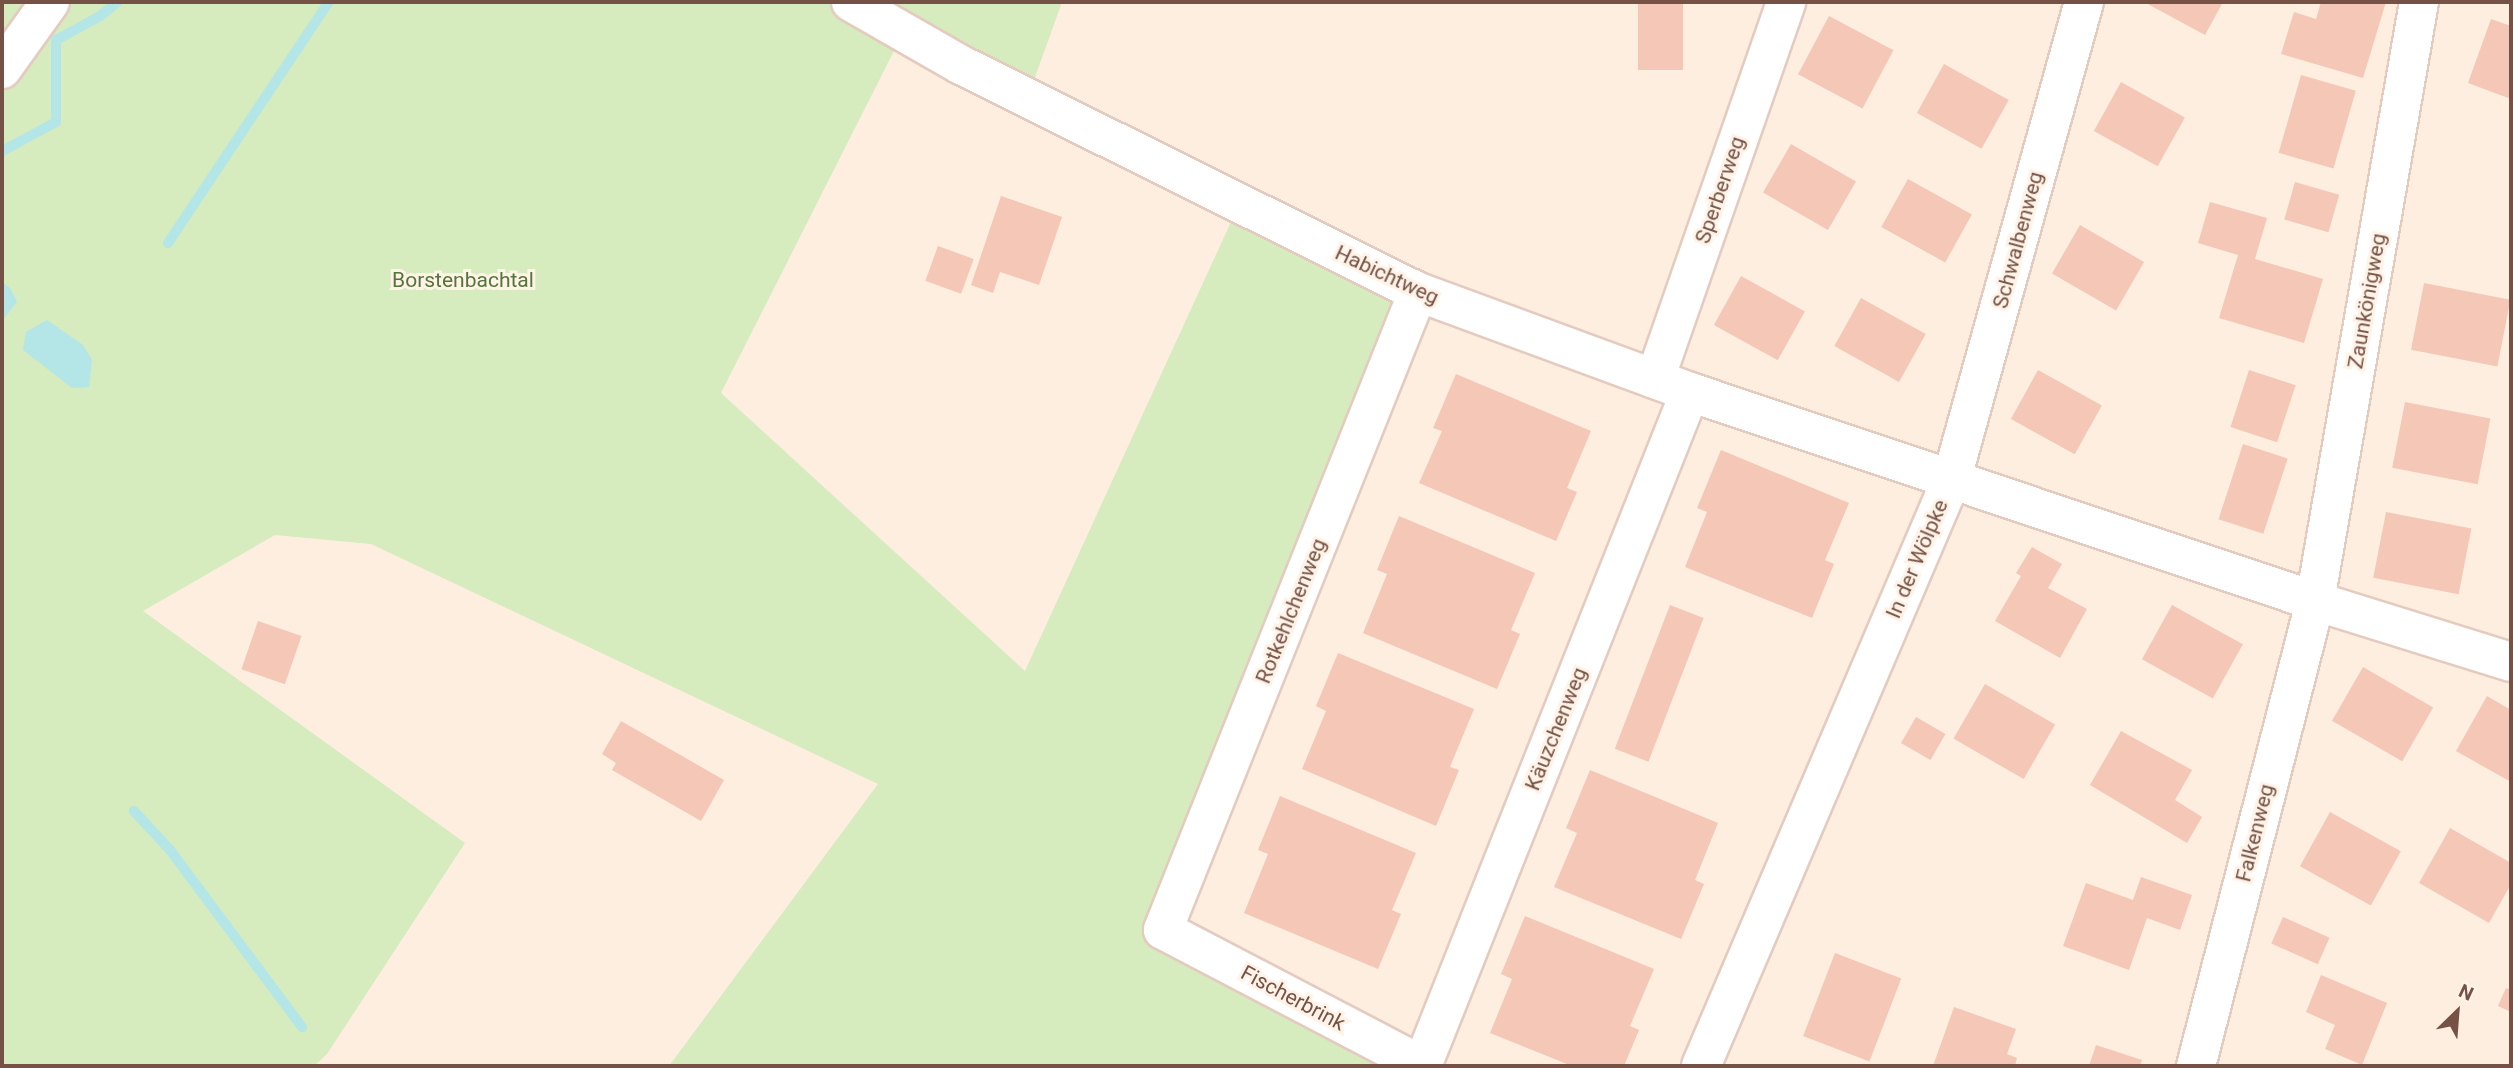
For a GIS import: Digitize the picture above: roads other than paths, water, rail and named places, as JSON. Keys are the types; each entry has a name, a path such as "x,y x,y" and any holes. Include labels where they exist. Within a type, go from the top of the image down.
{"street":[{"path":"2,69 50,2"},
{"name":"Habichtweg","path":"851,2 961,65 1418,292 1690,392 1952,478"},
{"name":"Sperberweg","path":"1655,379 1786,2"},
{"name":"Schwalbenweg","path":"1952,478 2084,2"},
{"name":"Zaunkönigweg","path":"2315,601 2419,2"},
{"name":"Rotkehlchenweg","path":"1163,930 1418,292"},
{"name":"Käuzchenweg","path":"1422,1066 1690,392"},
{"name":"In der Wölpke","path":"1701,1066 1952,478 2315,601 2511,662"},
{"name":"Falkenweg","path":"2196,1066 2315,601"},
{"name":"Fischerbrink","path":"1163,930 1422,1066"}],"water":[{"path":"2,282 10,288 17,302 2,321"},
{"path":"47,320 83,345 92,360 89,387 72,388 23,350 26,332"}],"waterway":[{"path":"2,151 56,122 56,40 100,16 117,2"},
{"path":"168,243 329,2"},
{"path":"134,811 170,850 302,1027"}],"park label":[{"name":"Borstenbachtal","path":"463,280"}]}
